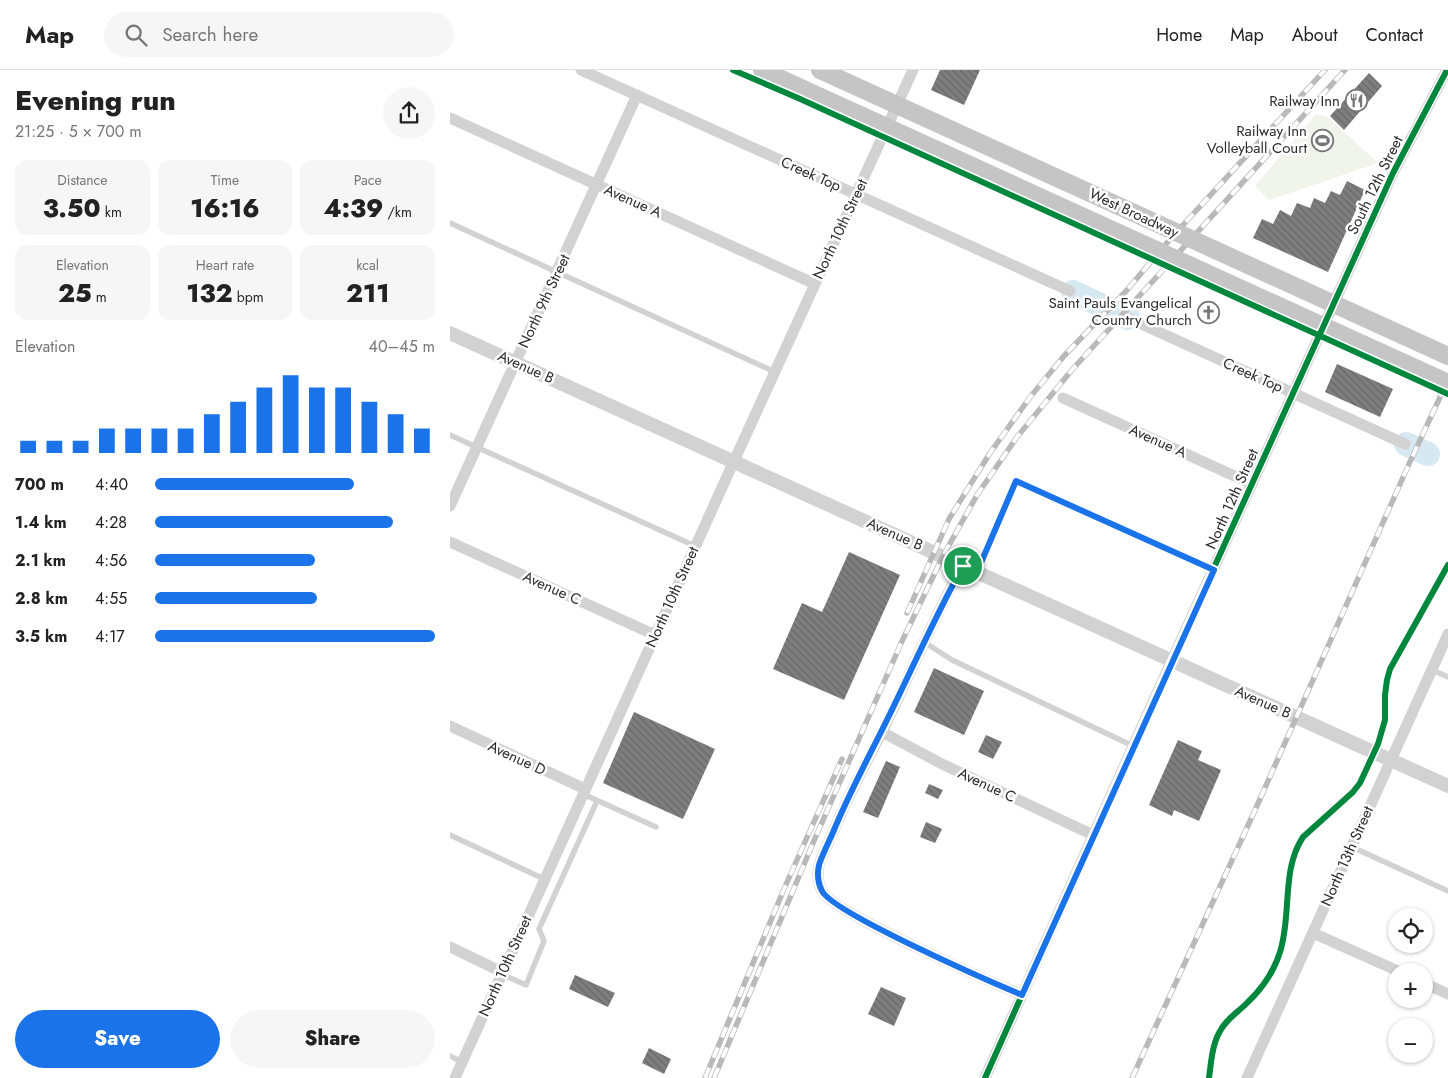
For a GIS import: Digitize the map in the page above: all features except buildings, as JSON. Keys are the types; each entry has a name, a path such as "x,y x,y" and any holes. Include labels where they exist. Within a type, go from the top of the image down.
{"main road":[{"name":"West Broadway","path":"762,70 1448,382"},
{"name":"West Broadway","path":"820,70 1448,356"}],"street":[{"name":"Creek Top","path":"581,70 1070,291"},
{"name":"North 10th Street","path":"455,1078 695,546 914,70"},
{"name":"South 12th Street","path":"1330,313 1393,173 1447,70"},
{"name":"North 9th Street","path":"450,506 637,95"},
{"name":"Avenue A","path":"450,118 815,284"},
{"name":"North 12th Street","path":"985,1078 1133,746 1330,313"},
{"name":"Creek Top","path":"1128,318 1405,444"},
{"name":"Avenue B","path":"450,332 1448,786"},
{"name":"Avenue A","path":"1063,398 1252,484"},
{"name":"Avenue C","path":"450,542 655,635"},
{"path":"963,566 946,597 842,811 822,857 818,874 819,883 822,892 829,900 842,908 901,939 1022,995"},
{"name":"North 13th Street","path":"1247,1078 1448,634"},
{"name":"Avenue D","path":"450,726 584,792"},
{"name":"Avenue C","path":"882,732 942,764 1094,835"},
{"path":"1313,933 1388,967"},
{"path":"450,947 502,973"},
{"path":"1433,987 1448,994"}],"lane":[{"path":"450,223 775,372"},
{"path":"450,435 695,546"},
{"path":"977,572 1016,481 1214,570"},
{"path":"924,642 952,660 1133,746"},
{"path":"1432,670 1448,677"},
{"path":"584,792 597,801 656,827"},
{"path":"502,973 526,985 544,941 539,928 597,801"},
{"path":"450,835 544,879"},
{"path":"1352,847 1448,891"},
{"path":"450,1056 462,1062"}],"shaded area":[{"name":"Railway Inn Volleyball Court","path":"1316,114 1328,117 1378,163 1269,200 1255,186"}],"waterway":[{"path":"1073,292 1128,318"},
{"path":"1406,444 1428,454"}],"railway":[{"path":"907,613 949,519 990,453 1031,396 1064,356 1127,290 1172,237 1325,70"},
{"path":"714,1078 816,836 903,639 943,556 977,495 1017,437 1071,371 1345,70"},
{"path":"1132,1078 1256,808 1448,380"},
{"path":"705,1078 784,889 842,759"}],"cycle path":[{"path":"733,70 1448,394"},
{"path":"985,1078 1133,746 1393,173 1447,70"},
{"path":"1209,1078 1213,1049 1222,1028 1258,992 1271,973 1280,952 1286,923 1289,878 1296,850 1303,837 1353,792 1360,783 1378,744 1385,720 1385,695 1390,669 1448,565"}],"place":[{"name":"Railway Inn","path":"1356,101"},
{"name":"Railway Inn Volleyball Court","path":"1323,140"},
{"name":"Saint Pauls Evangelical Country Church","path":"1208,312"}],"route":[{"path":"1016,481 1214,570 1022,995 901,939 842,908 829,900 822,892 819,883 819,866 842,811 894,708 946,597 963,566 977,572 1016,481"}]}
